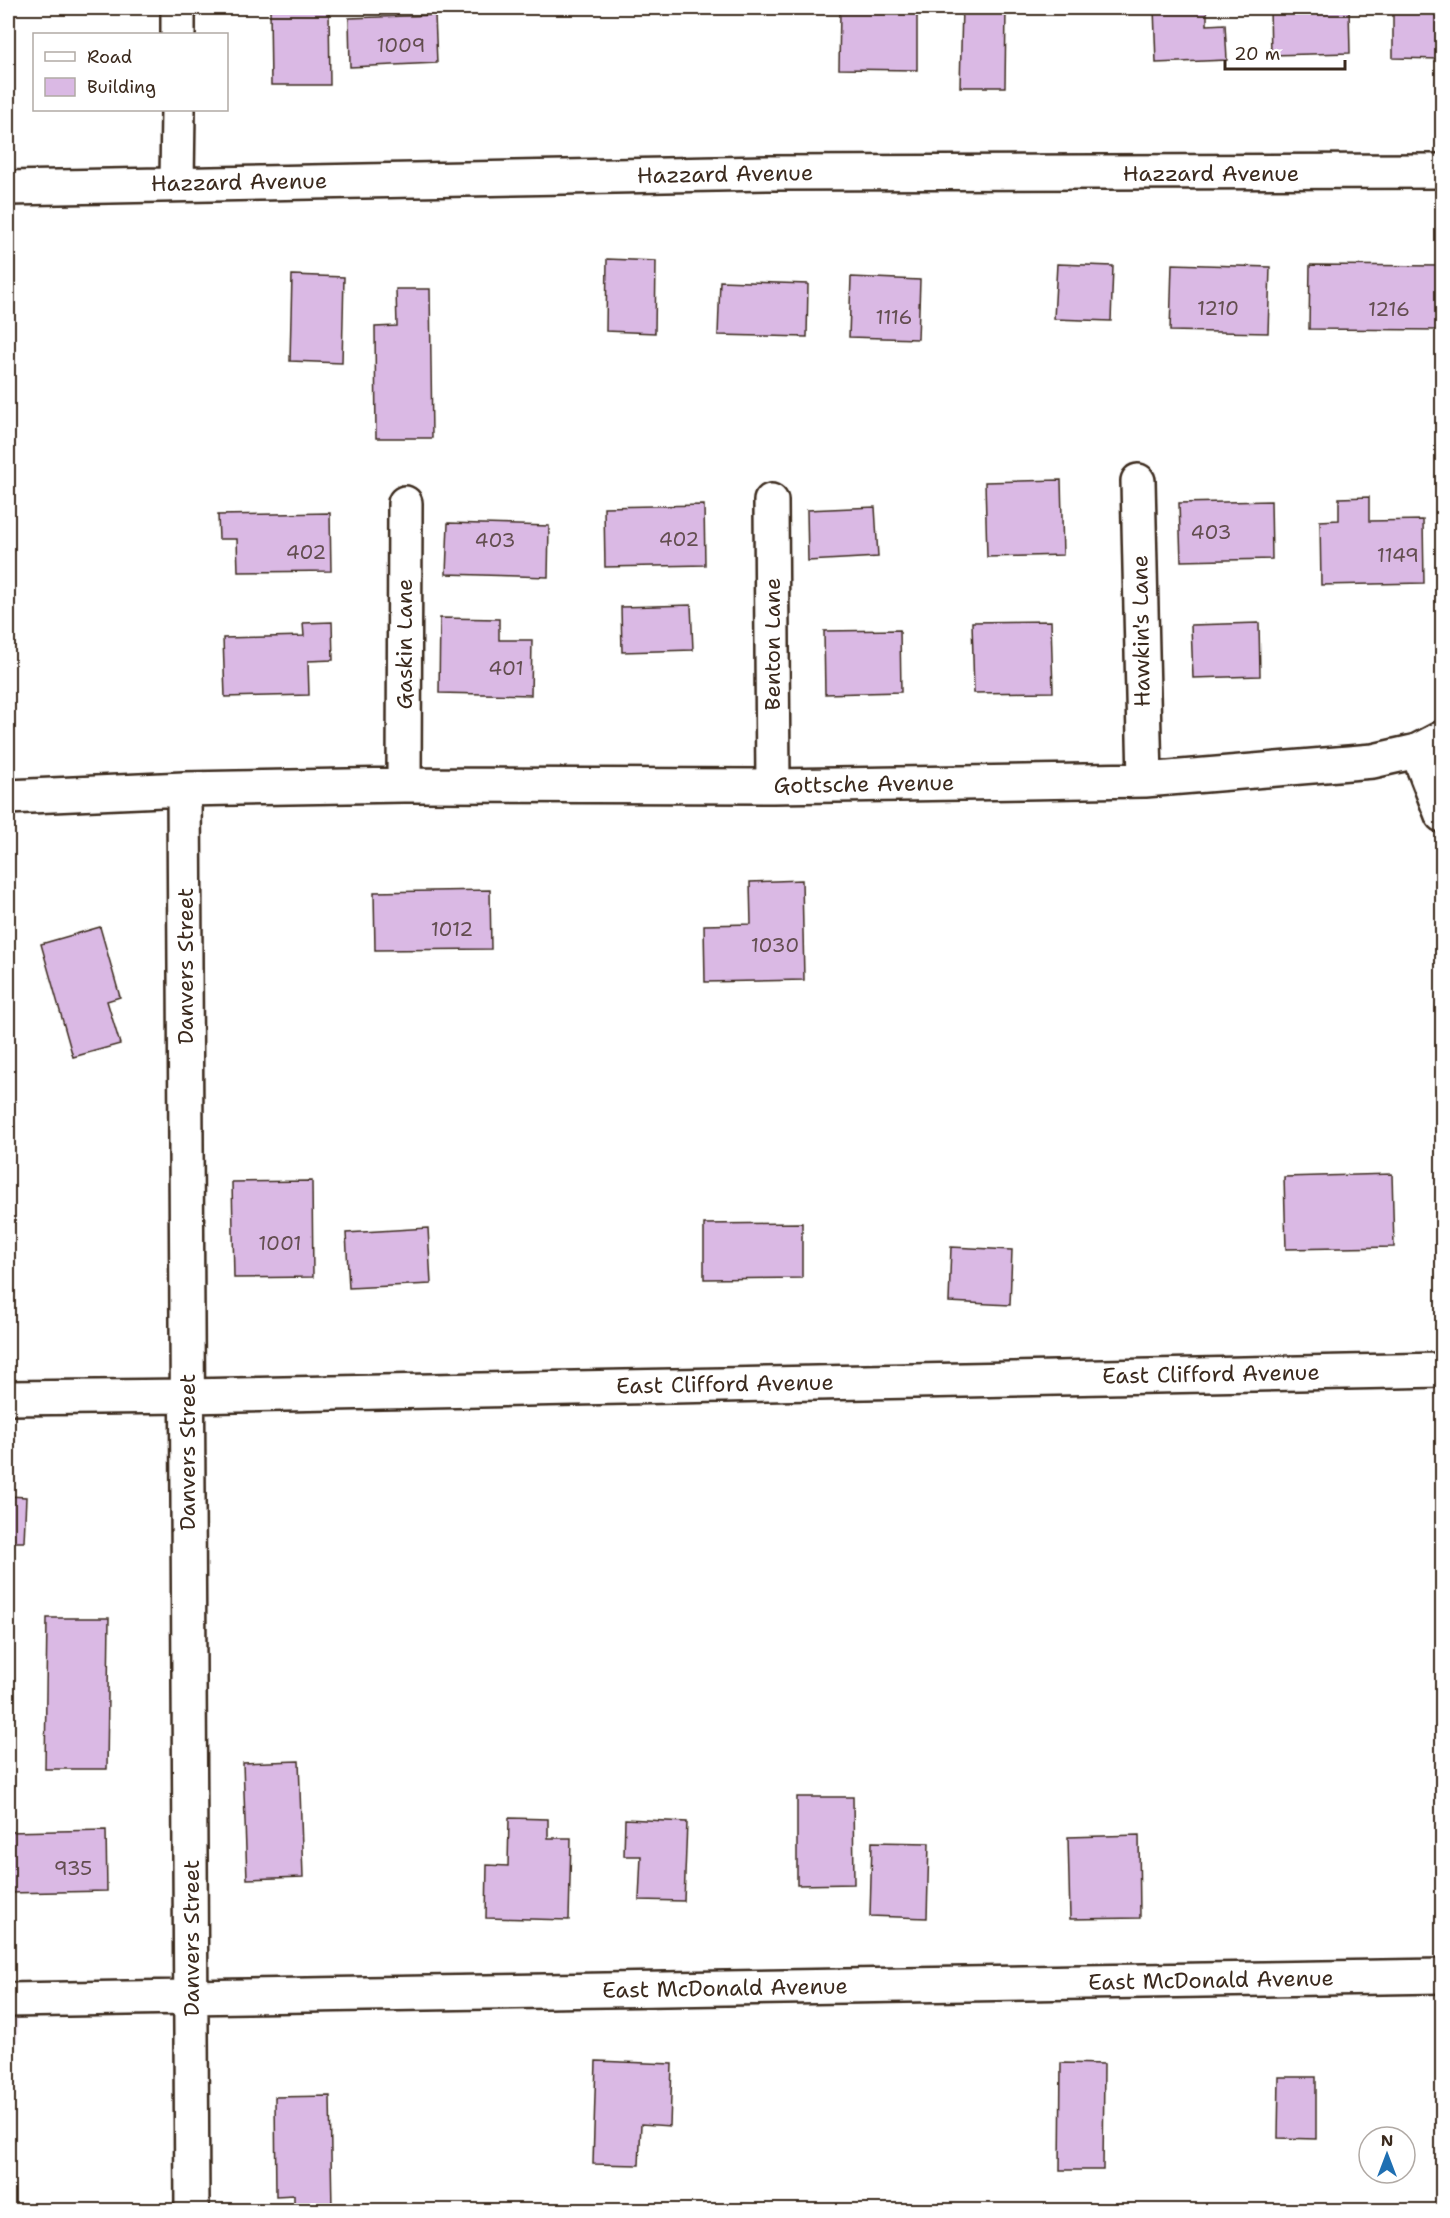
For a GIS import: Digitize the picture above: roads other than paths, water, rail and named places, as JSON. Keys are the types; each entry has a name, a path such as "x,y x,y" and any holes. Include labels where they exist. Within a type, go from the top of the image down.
{"street":[{"path":"178,8 178,33"},
{"path":"177,111 177,183"},
{"name":"Hazzard Avenue","path":"8,188 767,173 1443,171"},
{"name":"Hawkin's Lane","path":"1138,481 1145,780"},
{"name":"Benton Lane","path":"771,501 773,786"},
{"name":"Gaskin Lane","path":"404,785 405,503"},
{"path":"1430,744 1443,815"},
{"name":"Gottsche Avenue","path":"184,789 404,785 773,786 1145,780 1373,761 1430,744"},
{"path":"8,797 184,789"},
{"name":"Danvers Street","path":"184,789 192,2211"},
{"name":"East Clifford Avenue","path":"8,1398 1443,1370"},
{"name":"East McDonald Avenue","path":"8,2000 1443,1976"}]}
